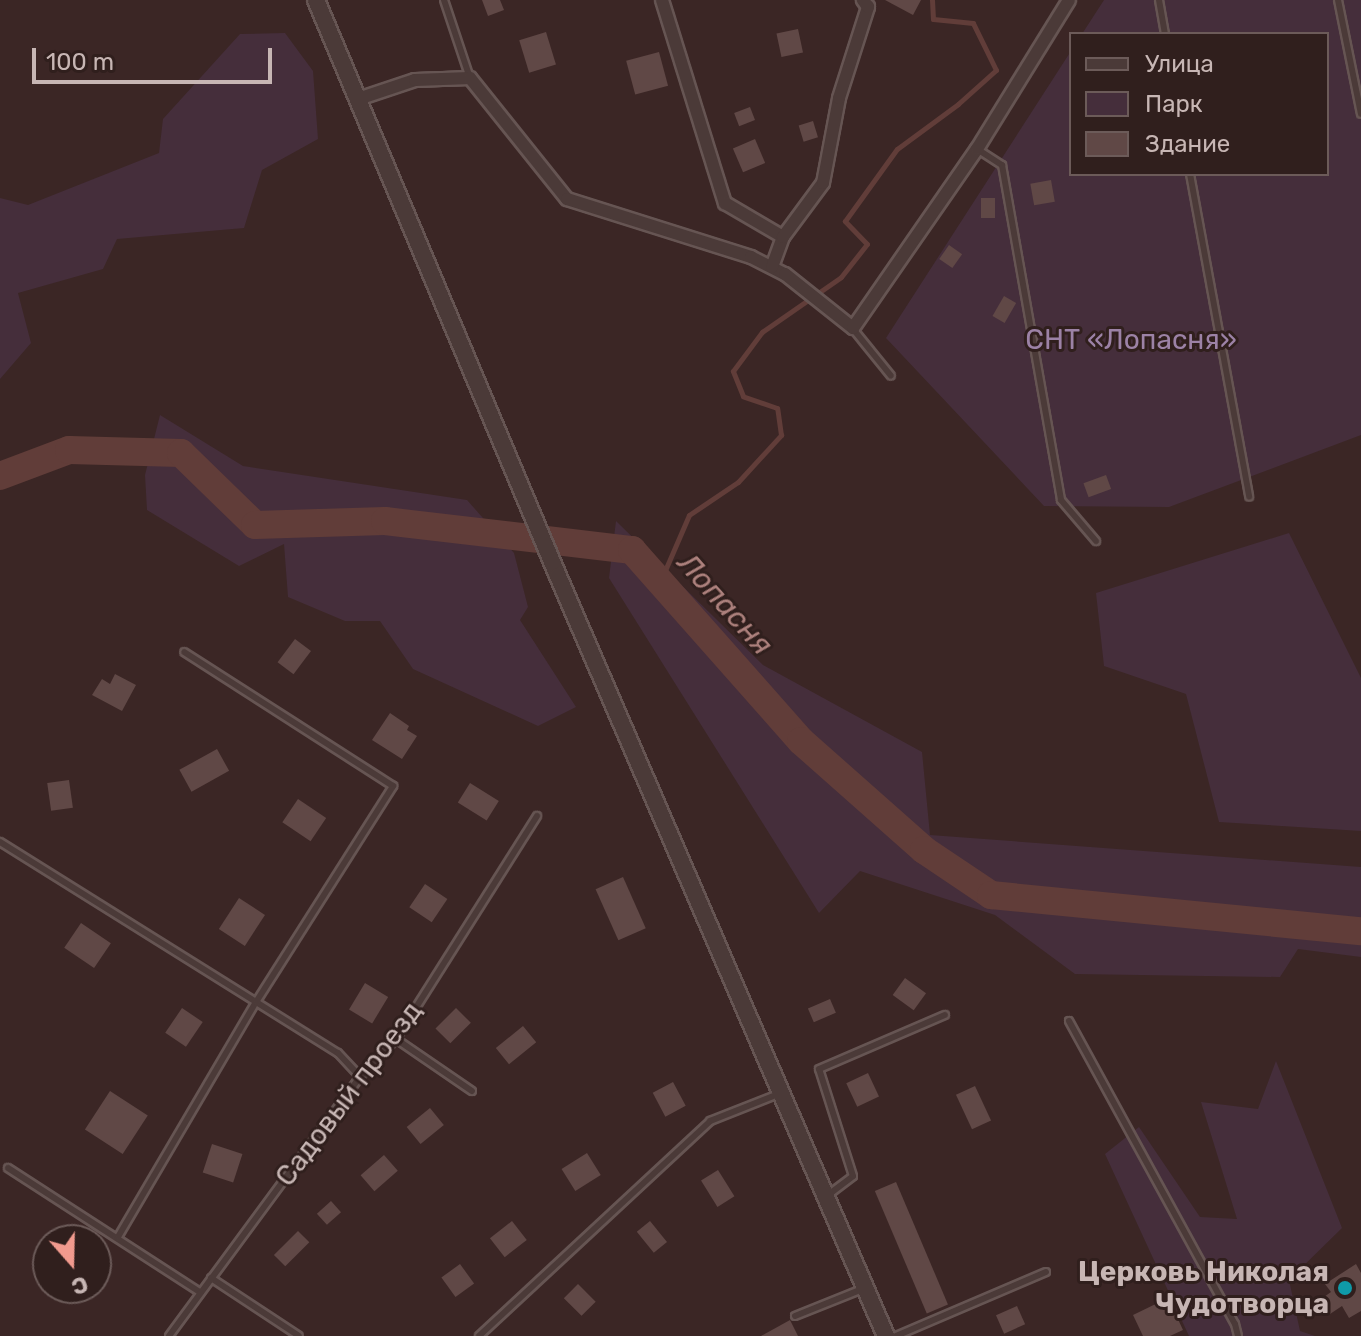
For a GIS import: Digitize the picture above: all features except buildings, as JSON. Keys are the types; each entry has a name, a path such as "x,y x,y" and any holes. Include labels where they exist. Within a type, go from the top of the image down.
{"street":[{"path":"316,0 558,576 886,1336"},
{"path":"662,0 725,203 783,237"},
{"path":"772,267 783,237 823,183 839,98 868,7 863,0"},
{"path":"358,99 415,80 470,78 567,199 772,267 853,328 977,149 1069,0"}],"lane":[{"path":"444,0 470,78"},
{"path":"1159,0 1165,32"},
{"path":"1338,0 1361,114"},
{"path":"977,149 1002,165 1061,500 1096,541"},
{"path":"1190,176 1249,497"},
{"path":"853,328 891,376"},
{"path":"118,1237 256,1002 393,786 184,652"},
{"name":"Садовый проезд","path":"169,1336 360,1077 396,1039 537,816"},
{"path":"0,842 338,1053 360,1077"},
{"path":"827,1196 853,1176 819,1069 945,1015"},
{"path":"1069,1021 1235,1324 1238,1336"},
{"path":"396,1039 472,1091"},
{"path":"479,1336 710,1121 783,1092"},
{"path":"8,1168 200,1292"},
{"path":"896,1336 1046,1272"},
{"path":"211,1278 299,1336"},
{"path":"795,1316 865,1288"}],"green space":[{"name":"СНТ «Лопасня»","path":"1104,0 1361,0 1361,435 1169,507 1044,506 886,338 1069,54 1069,176 1329,176 1329,32 1083,32"},
{"path":"285,33 313,71 318,139 262,170 244,228 117,239 103,269 18,293 31,343 0,379 0,198 28,205 159,153 163,119 240,34"},
{"path":"160,415 243,466 467,500 514,553 528,607 520,620 576,707 538,726 413,669 380,621 345,621 288,597 284,544 239,566 147,510 145,475"},
{"path":"616,521 763,665 922,752 930,835 1361,867 1361,957 1298,949 1280,977 1075,974 995,915 860,871 819,913 609,578"},
{"path":"1289,533 1361,678 1361,831 1219,822 1186,694 1104,666 1096,593"},
{"path":"1276,1061 1342,1228 1289,1280 1300,1331 1315,1336 1189,1336 1105,1154 1139,1127 1200,1217 1237,1219 1201,1102 1258,1109"}],"waterway":[{"path":"660,582 689,515 738,482 781,435 777,408 743,396 733,371 762,332 841,277 867,244 845,221 897,149 958,104 996,70 973,23 933,19 932,0"},
{"name":"Лопасня","path":"0,476 69,450 181,453 255,525 385,521 632,550 801,741 924,850 991,895 1361,931"}],"place":[{"name":"Церковь Николая Чудотворца","path":"1345,1288"}]}
